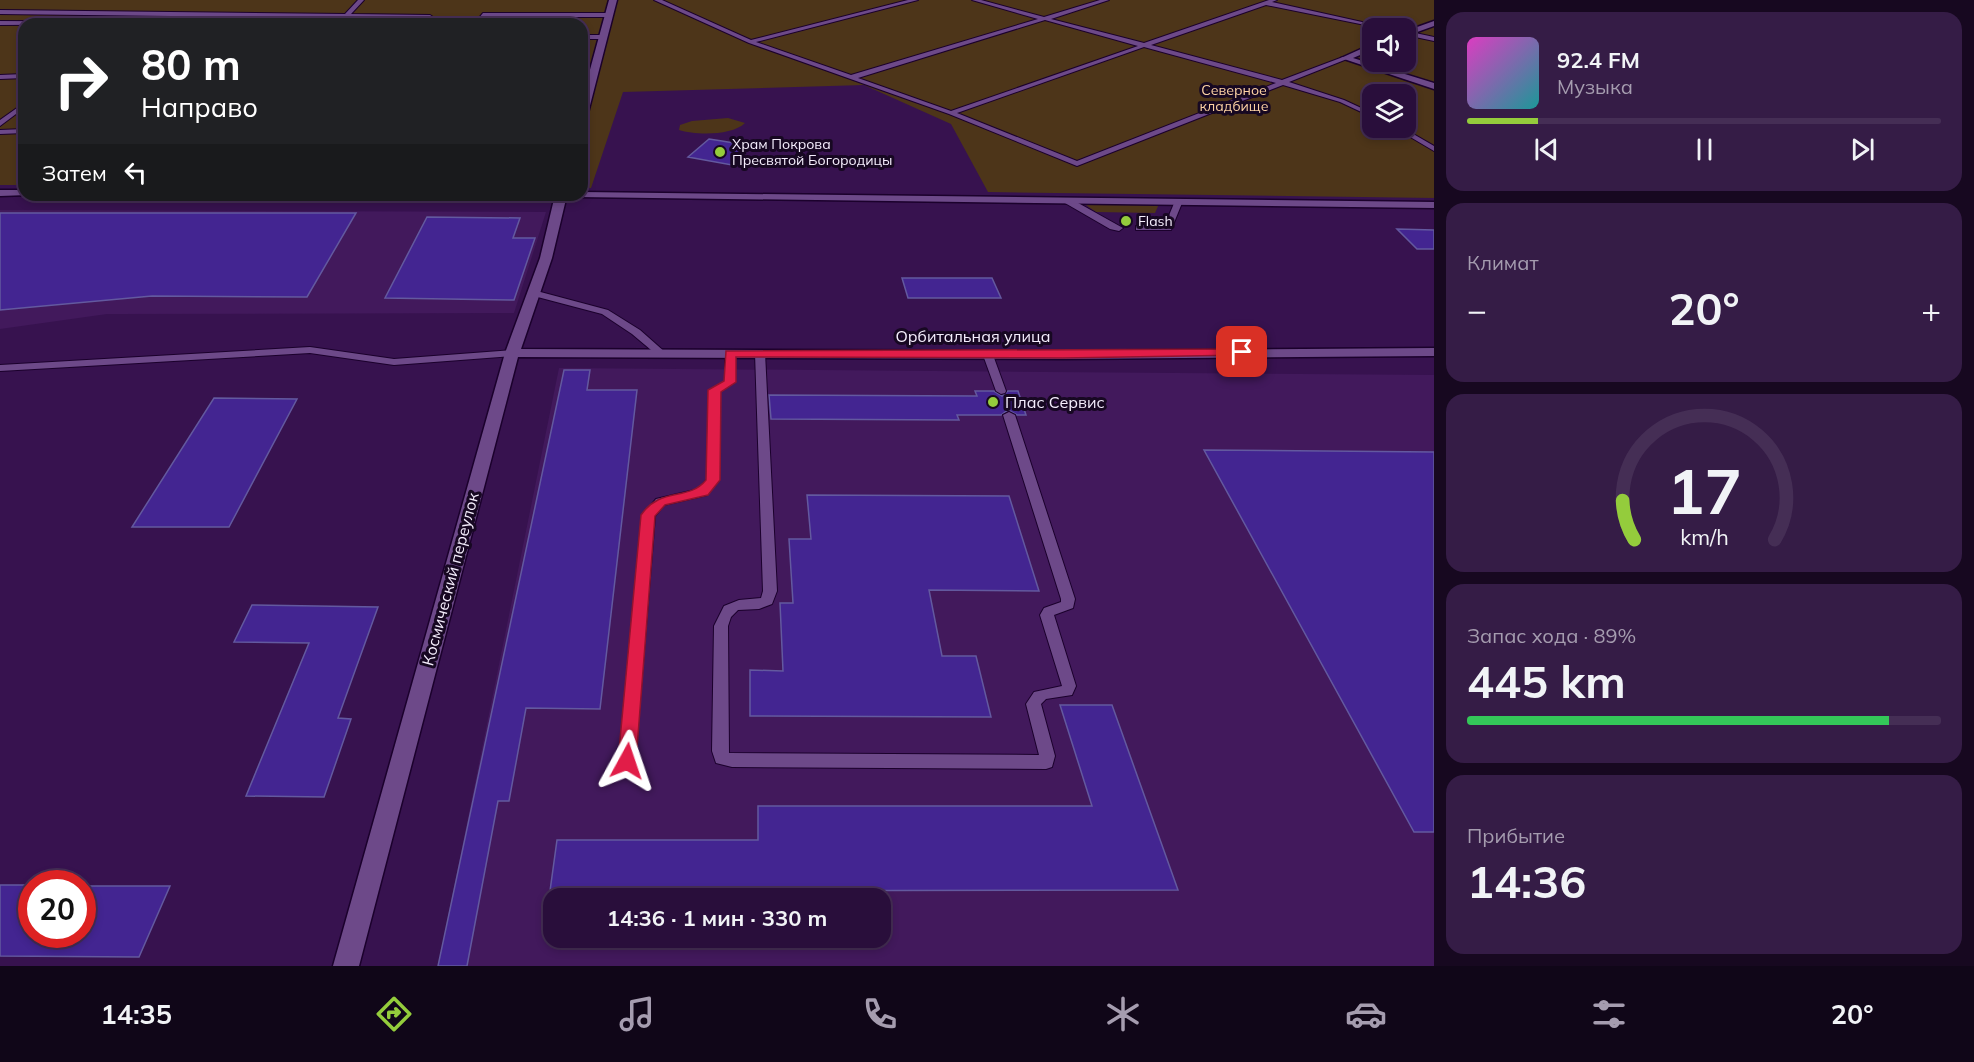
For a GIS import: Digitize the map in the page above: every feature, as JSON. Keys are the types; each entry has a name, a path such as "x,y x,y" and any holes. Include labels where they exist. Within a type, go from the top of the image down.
{"street":[{"path":"588,94 613,0"},
{"path":"1416,29 1434,22"},
{"path":"1345,57 1362,51"},
{"path":"1345,57 1434,86"},
{"path":"0,193 18,193"},
{"path":"588,195 1434,206"},
{"name":"Космический переулок","path":"346,966 512,353 546,258 560,201"},
{"name":"Орбитальная улица","path":"512,353 1434,352"}],"lane":[{"path":"346,16 361,0"},
{"path":"657,0 751,42 951,113 1077,164 1345,57"},
{"path":"751,42 915,0"},
{"path":"975,0 1284,83 1342,101 1362,110"},
{"path":"853,77 1106,0"},
{"path":"1254,0 1362,23"},
{"path":"951,113 1149,46 1274,0"},
{"path":"0,12 430,18"},
{"path":"481,18 483,15 609,15"},
{"path":"0,22 18,22"},
{"path":"1416,35 1434,39"},
{"path":"588,36 603,37"},
{"path":"0,76 18,76"},
{"path":"0,124 18,110"},
{"path":"0,132 18,131"},
{"path":"1416,138 1434,149"},
{"path":"1068,201 1113,227 1119,228"},
{"path":"1139,228 1168,228 1178,203"},
{"path":"533,293 605,312 636,332 661,353"},
{"path":"0,368 310,350 394,362 512,353"},
{"path":"627,761 648,515 660,502 703,492 713,480 715,390 730,382 730,353"},
{"path":"760,353 770,591 767,601 760,604 738,604 729,608 721,626 720,751 722,758 732,761 1046,762 1047,756 1033,704 1036,697 1043,693 1067,691 1069,686 1047,615 1049,611 1068,605 1068,599 1009,415"},
{"path":"988,354 1001,391"}],"shaded area":[{"path":"0,210 546,212 514,313 107,314 0,329"},
{"path":"559,368 1434,375 1434,966 438,966"}],"green space":[{"name":"Северное кладбище","path":"0,0 1434,0 1434,198 988,192 951,124 864,85 623,92 591,188 588,188 588,18 18,18 18,185 0,185"},
{"path":"728,118 745,123 723,132 694,133 679,130 680,125 692,121"},
{"path":"1083,203 1159,204 1155,213 1096,212"}],"building":[{"name":"Храм Покрова Пресвятой Богородицы","path":"709,139 752,146 732,165 688,157"},
{"path":"0,213 356,213 307,297 152,296 0,310"},
{"path":"427,217 520,218 513,238 535,238 514,300 385,298"},
{"path":"1397,229 1434,230 1434,249 1417,249"},
{"path":"902,278 992,278 1001,298 908,298"},
{"path":"564,370 590,370 587,390 637,390 600,709 526,708 509,801 498,801 467,966 438,966"},
{"path":"975,391 994,391 1002,396 1008,391 1018,391 1026,415 1017,415 1008,410 1001,415 957,415 959,420 771,419 769,395 977,396"},
{"path":"214,398 297,399 229,527 132,527"},
{"path":"1204,450 1434,452 1434,832 1414,832"},
{"path":"807,495 1009,496 1039,591 929,590 942,656 976,656 991,717 750,716 750,670 783,671 780,603 793,603 789,539 811,539"},
{"path":"252,605 378,607 338,718 351,719 324,797 246,796 309,643 234,642"},
{"path":"1060,705 1112,705 1178,890 550,888 557,840 758,840 758,806 1092,806"},
{"path":"0,885 18,885 18,948 96,948 96,886 170,886 139,957 0,956"}],"place":[{"name":"Храм Покрова Пресвятой Богородицы","path":"720,152"},
{"name":"Flash","path":"1126,221"},
{"name":"Плас Сервис","path":"993,402"}],"route":[{"path":"627,761 648,515 660,502 682,499 703,492 713,480 715,390 730,382 730,353 1063,355 1242,352"}]}
